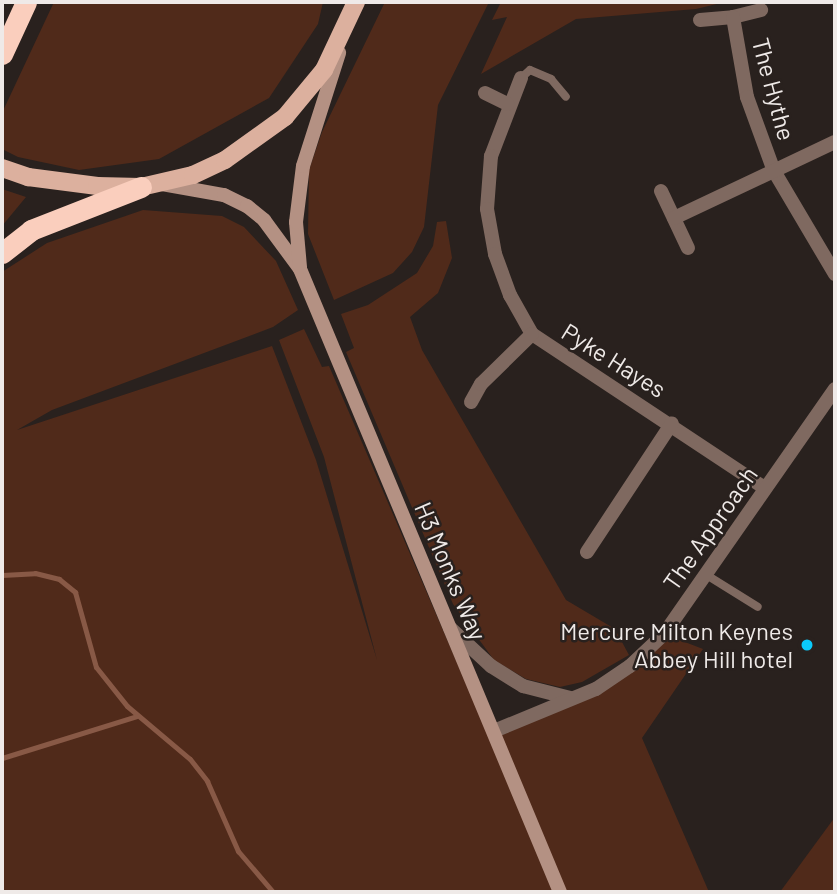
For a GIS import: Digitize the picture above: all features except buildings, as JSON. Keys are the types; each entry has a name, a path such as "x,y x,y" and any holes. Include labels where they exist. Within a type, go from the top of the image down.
{"highway":[{"path":"2,54 26,2"},
{"path":"2,253 31,229 141,187"}],"main road":[{"path":"2,168 62,183 141,187 162,184 225,160 285,117 324,70 357,4"}],"street":[{"name":"The Hythe","path":"700,20 733,17 761,10"},
{"name":"The Hythe","path":"733,17 747,97 774,171 835,274"},
{"name":"H3 Monks Way","path":"300,269 296,222 303,166 346,29"},
{"name":"Pyke Hayes","path":"521,78 508,104 491,156 487,209 495,254 510,295 532,334 672,423 765,488"},
{"path":"485,93 508,104"},
{"name":"The Hythe","path":"674,218 835,142"},
{"name":"H3 Monks Way","path":"162,184 224,195 247,206 264,220 300,269 560,892"},
{"path":"661,191 688,248"},
{"name":"Pyke Hayes","path":"471,402 481,384 532,334"},
{"name":"The Approach","path":"494,731 596,689 630,667 664,634 835,389"},
{"name":"Pyke Hayes","path":"587,552 672,423"},
{"path":"450,628 491,666 523,686 570,698"}],"lane":[{"path":"521,78 530,70 551,79 566,97"},
{"path":"705,574 758,607"}],"shaded area":[{"path":"54,2 323,2 318,24 269,98 159,159 79,170 18,157 2,149 2,113"},
{"path":"385,2 489,2 438,105 424,227 412,252 393,273 334,300 308,234 309,170 322,132"},
{"path":"501,2 725,2 696,9 576,19 481,74 507,17 492,20"},
{"path":"2,189 26,197 2,226"},
{"path":"143,210 222,216 244,227 276,261 298,310 273,327 52,410 17,430 272,346 316,460 377,660 324,457 279,340 304,329 322,367 329,366 556,892 2,892 2,272 47,243"},
{"path":"446,221 452,258 438,293 410,317 422,350 566,600 615,629 629,655 582,682 560,687 526,679 494,660 453,604 346,352 354,348 341,314 368,305 417,273 433,246 437,222"},
{"path":"664,634 703,649 642,738 709,892 560,892 494,731 596,689"},
{"path":"835,817 835,892 780,892"}],"waterway":[{"path":"2,575 35,573 59,579 75,592 96,667 127,706 190,759 207,781 238,851 273,892"},
{"path":"2,758 137,716"}],"place":[{"name":"Mercure Milton Keynes Abbey Hill hotel","path":"807,645"}]}
